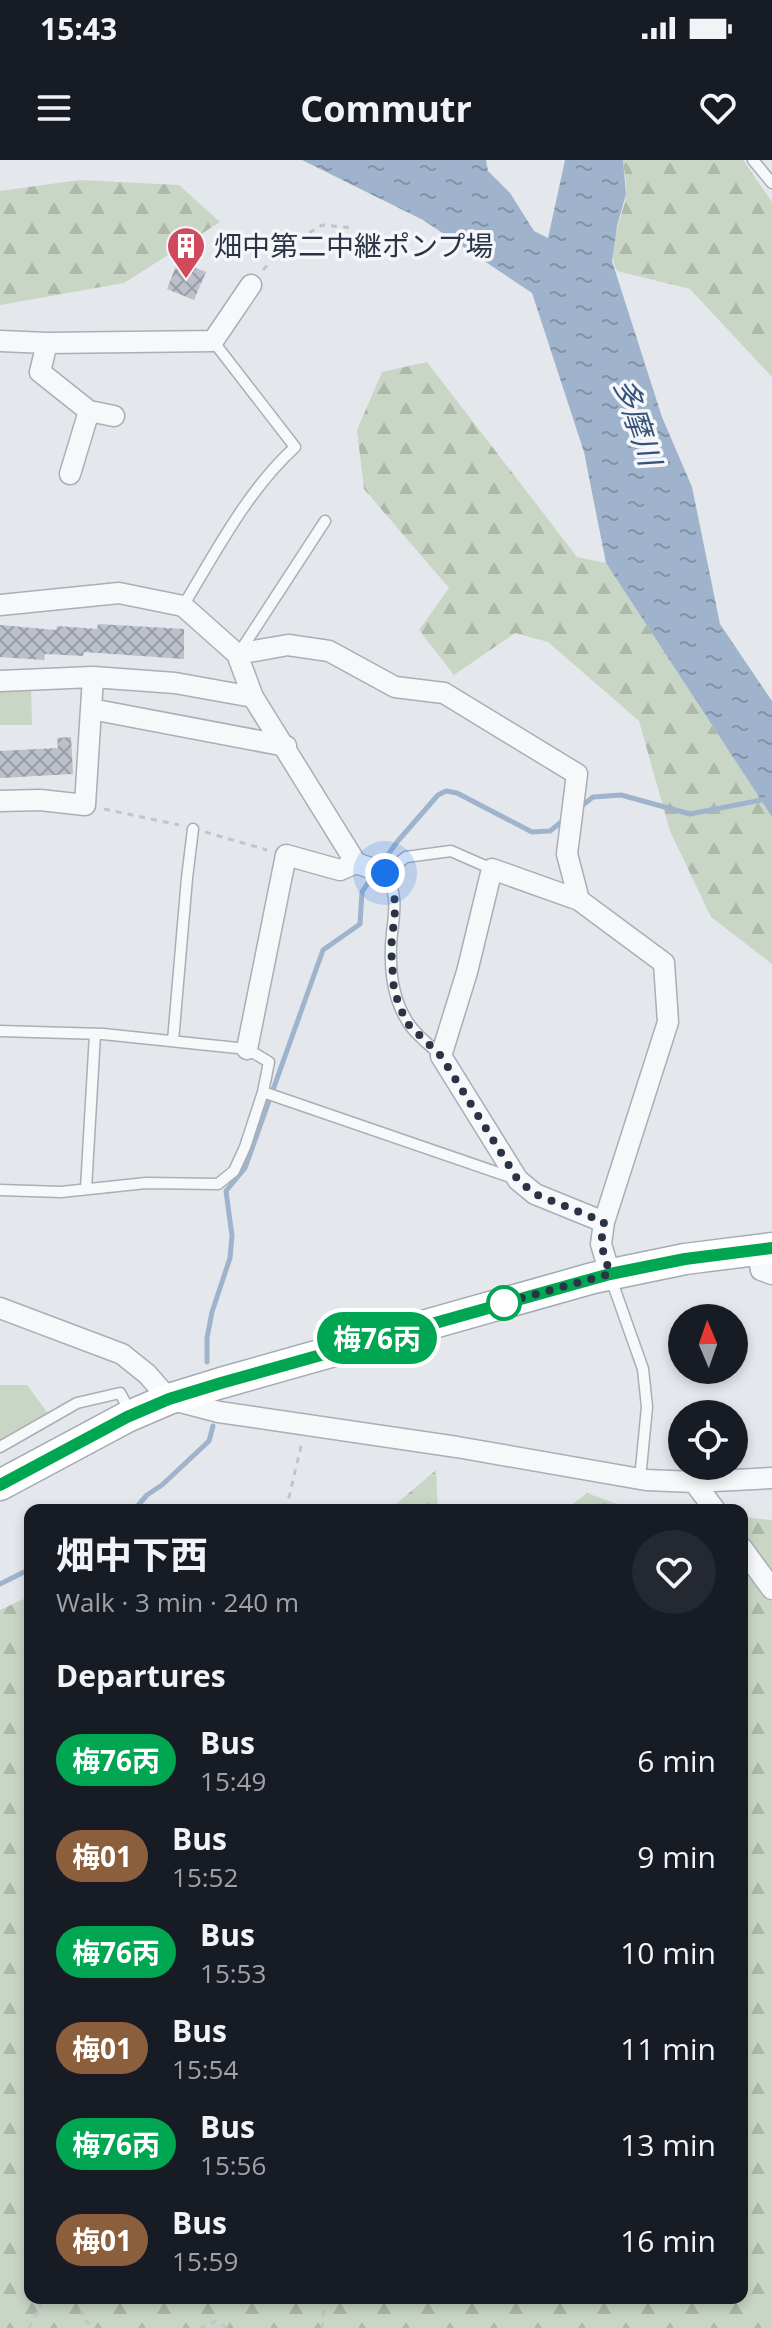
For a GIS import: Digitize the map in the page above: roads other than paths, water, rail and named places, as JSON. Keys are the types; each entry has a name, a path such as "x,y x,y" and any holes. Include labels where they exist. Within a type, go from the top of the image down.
{"main road":[{"path":"0,1485 131,1415 169,1399 284,1364 610,1274 685,1259 767,1257"}],"street":[{"path":"0,341 213,341 251,285"},
{"path":"47,343 40,372 89,411 114,416"},
{"path":"70,474 89,411"},
{"path":"0,605 119,593 183,606 237,654 253,697 356,863 385,873"},
{"path":"237,654 288,645 329,651 395,687 444,693 577,774 567,854 579,900"},
{"path":"0,681 93,677 175,683 253,697"},
{"path":"0,801 40,800 85,805 93,677"},
{"path":"91,709 286,746"},
{"path":"247,1049 286,855 340,870 356,863"},
{"path":"604,1222 535,1194 518,1180 441,1056 467,972 492,869 579,900 664,963 668,1022 604,1222 601,1244 610,1274"},
{"path":"0,1308 122,1354 147,1374 169,1399 219,1412 457,1447 640,1479 694,1482 772,1478"},
{"path":"694,1482 710,1504"},
{"path":"748,1556 772,1589"}],"lane":[{"path":"753,160 772,183"},
{"path":"183,606 238,516 279,462 295,447 213,341"},
{"path":"237,654 325,521"},
{"path":"173,1041 193,829"},
{"path":"441,1056 406,1022 394,991 391,948 394,887 385,873 406,857 451,851 492,869"},
{"path":"0,1031 95,1034 247,1049 269,1062 263,1092 234,1171 218,1184 146,1183 61,1192 0,1190"},
{"path":"86,1189 95,1034"},
{"path":"263,1092 518,1180"},
{"path":"610,1274 643,1369 647,1407 640,1479"},
{"path":"0,1447 77,1403 120,1393 131,1415"}],"water":[{"name":"多摩川","path":"302,160 486,160 488,171 510,193 534,231 548,238 565,160 623,160 626,194 612,261 662,417 692,487 720,624 772,701 772,817 606,563 584,452 532,293 423,220"}],"waterway":[{"path":"380,866 438,795 446,791 457,793 532,832 550,831 565,819"},
{"path":"579,808 593,797 621,795 690,814 772,798"},
{"path":"207,1362 212,1312 230,1258 232,1236 226,1191 245,1168 323,950 360,924 362,892 374,874"},
{"path":"139,1504 209,1441 213,1426"},
{"path":"0,1584 24,1572"}],"place":[{"name":"畑中第二中継ポンプ場","path":"186,280"}]}
